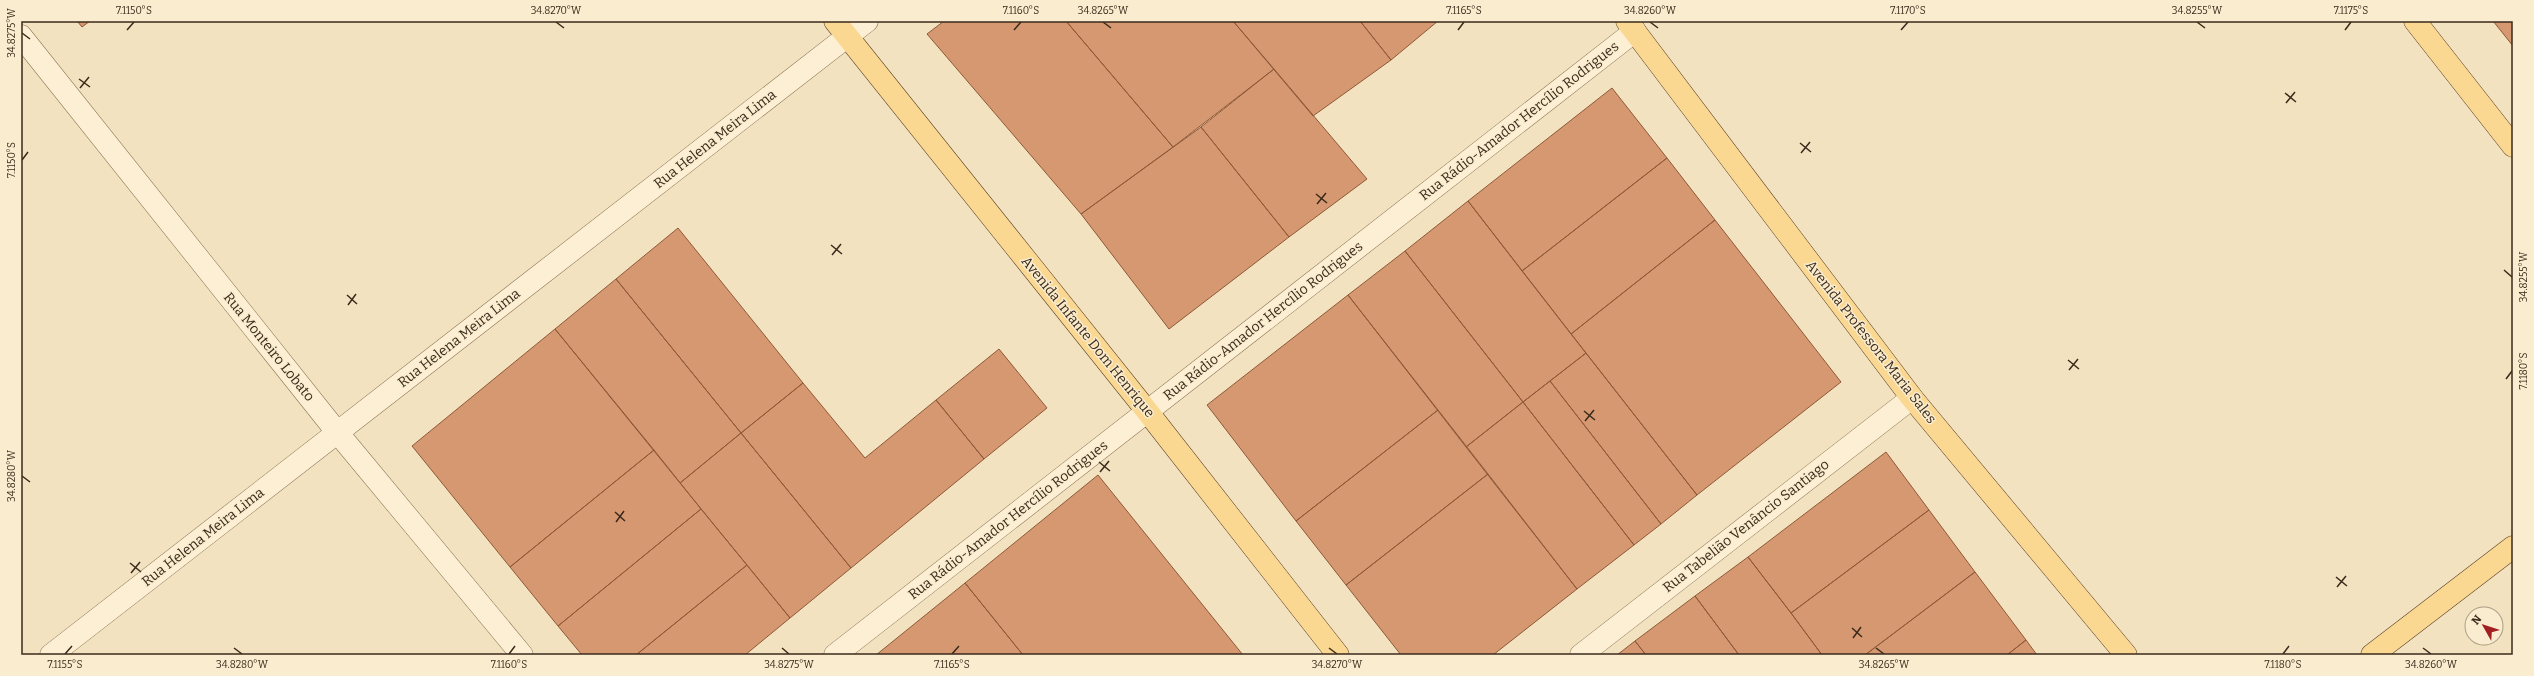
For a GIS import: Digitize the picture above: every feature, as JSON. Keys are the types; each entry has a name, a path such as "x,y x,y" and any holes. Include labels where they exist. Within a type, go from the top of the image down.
{"main road":[{"path":"2415,21 2513,146"},
{"name":"Avenida Professora Maria Sales","path":"1631,26 1912,398 2126,655"},
{"name":"Avenida Infante Dom Henrique","path":"841,29 1147,411 1338,655"},
{"path":"2372,655 2513,547"}],"street":[{"name":"Rua Helena Meira Lima","path":"51,655 337,432 841,29 867,21"},
{"name":"Rua Rádio-Amador Hercílio Rodrigues","path":"835,655 1147,411 1631,26"},
{"name":"Rua Monteiro Lobato","path":"21,36 337,432 522,655"},
{"name":"Rua Tabelião Venâncio Santiago","path":"1581,655 1912,398"}],"building":[{"path":"77,21 90,21 82,27"},
{"path":"944,21 1066,21 1173,147 1081,214 927,34"},
{"path":"1066,21 1233,21 1274,69 1173,147"},
{"path":"1233,21 1360,21 1391,60 1313,116"},
{"path":"1360,21 1438,21 1391,60"},
{"path":"2493,21 2513,21 2513,46"},
{"path":"1274,69 1367,179 1289,237 1201,127"},
{"path":"1612,88 1667,158 1522,271 1468,201"},
{"path":"1201,127 1289,237 1169,329 1081,214"},
{"path":"1667,158 1715,220 1571,334 1522,271"},
{"path":"1468,201 1586,353 1523,402 1405,251"},
{"path":"1715,220 1841,382 1697,495 1571,334"},
{"path":"678,228 803,383 741,433 616,279"},
{"path":"1405,251 1523,402 1466,447 1348,295"},
{"path":"616,279 741,433 680,483 555,329"},
{"path":"1348,295 1438,410 1296,521 1207,405"},
{"path":"555,329 654,450 510,567 412,446"},
{"path":"999,349 1047,408 984,459 936,400"},
{"path":"1586,353 1697,495 1661,524 1550,381"},
{"path":"1550,381 1661,524 1634,545 1523,402"},
{"path":"803,383 865,458 936,400 984,459 851,568 741,433"},
{"path":"1523,402 1634,545 1577,589 1466,447"},
{"path":"1438,410 1488,474 1346,585 1296,521"},
{"path":"741,433 851,568 790,618 680,483"},
{"path":"654,450 701,509 558,626 510,567"},
{"path":"1886,452 1929,510 1791,613 1748,557"},
{"path":"1488,474 1577,589 1493,655 1401,655 1346,585"},
{"path":"1098,475 1243,655 1023,655 965,583"},
{"path":"701,509 747,565 636,655 582,655 558,626"},
{"path":"1929,510 1975,572 1865,655 1822,655 1791,613"},
{"path":"1748,557 1822,655 1739,655 1695,596"},
{"path":"747,565 790,618 745,655 636,655"},
{"path":"1975,572 2026,640 2007,655 1865,655"},
{"path":"965,583 1023,655 876,655"},
{"path":"1695,596 1739,655 1646,655 1635,641"},
{"path":"2026,640 2037,655 2007,655"},
{"path":"1635,641 1646,655 1617,655"}]}
